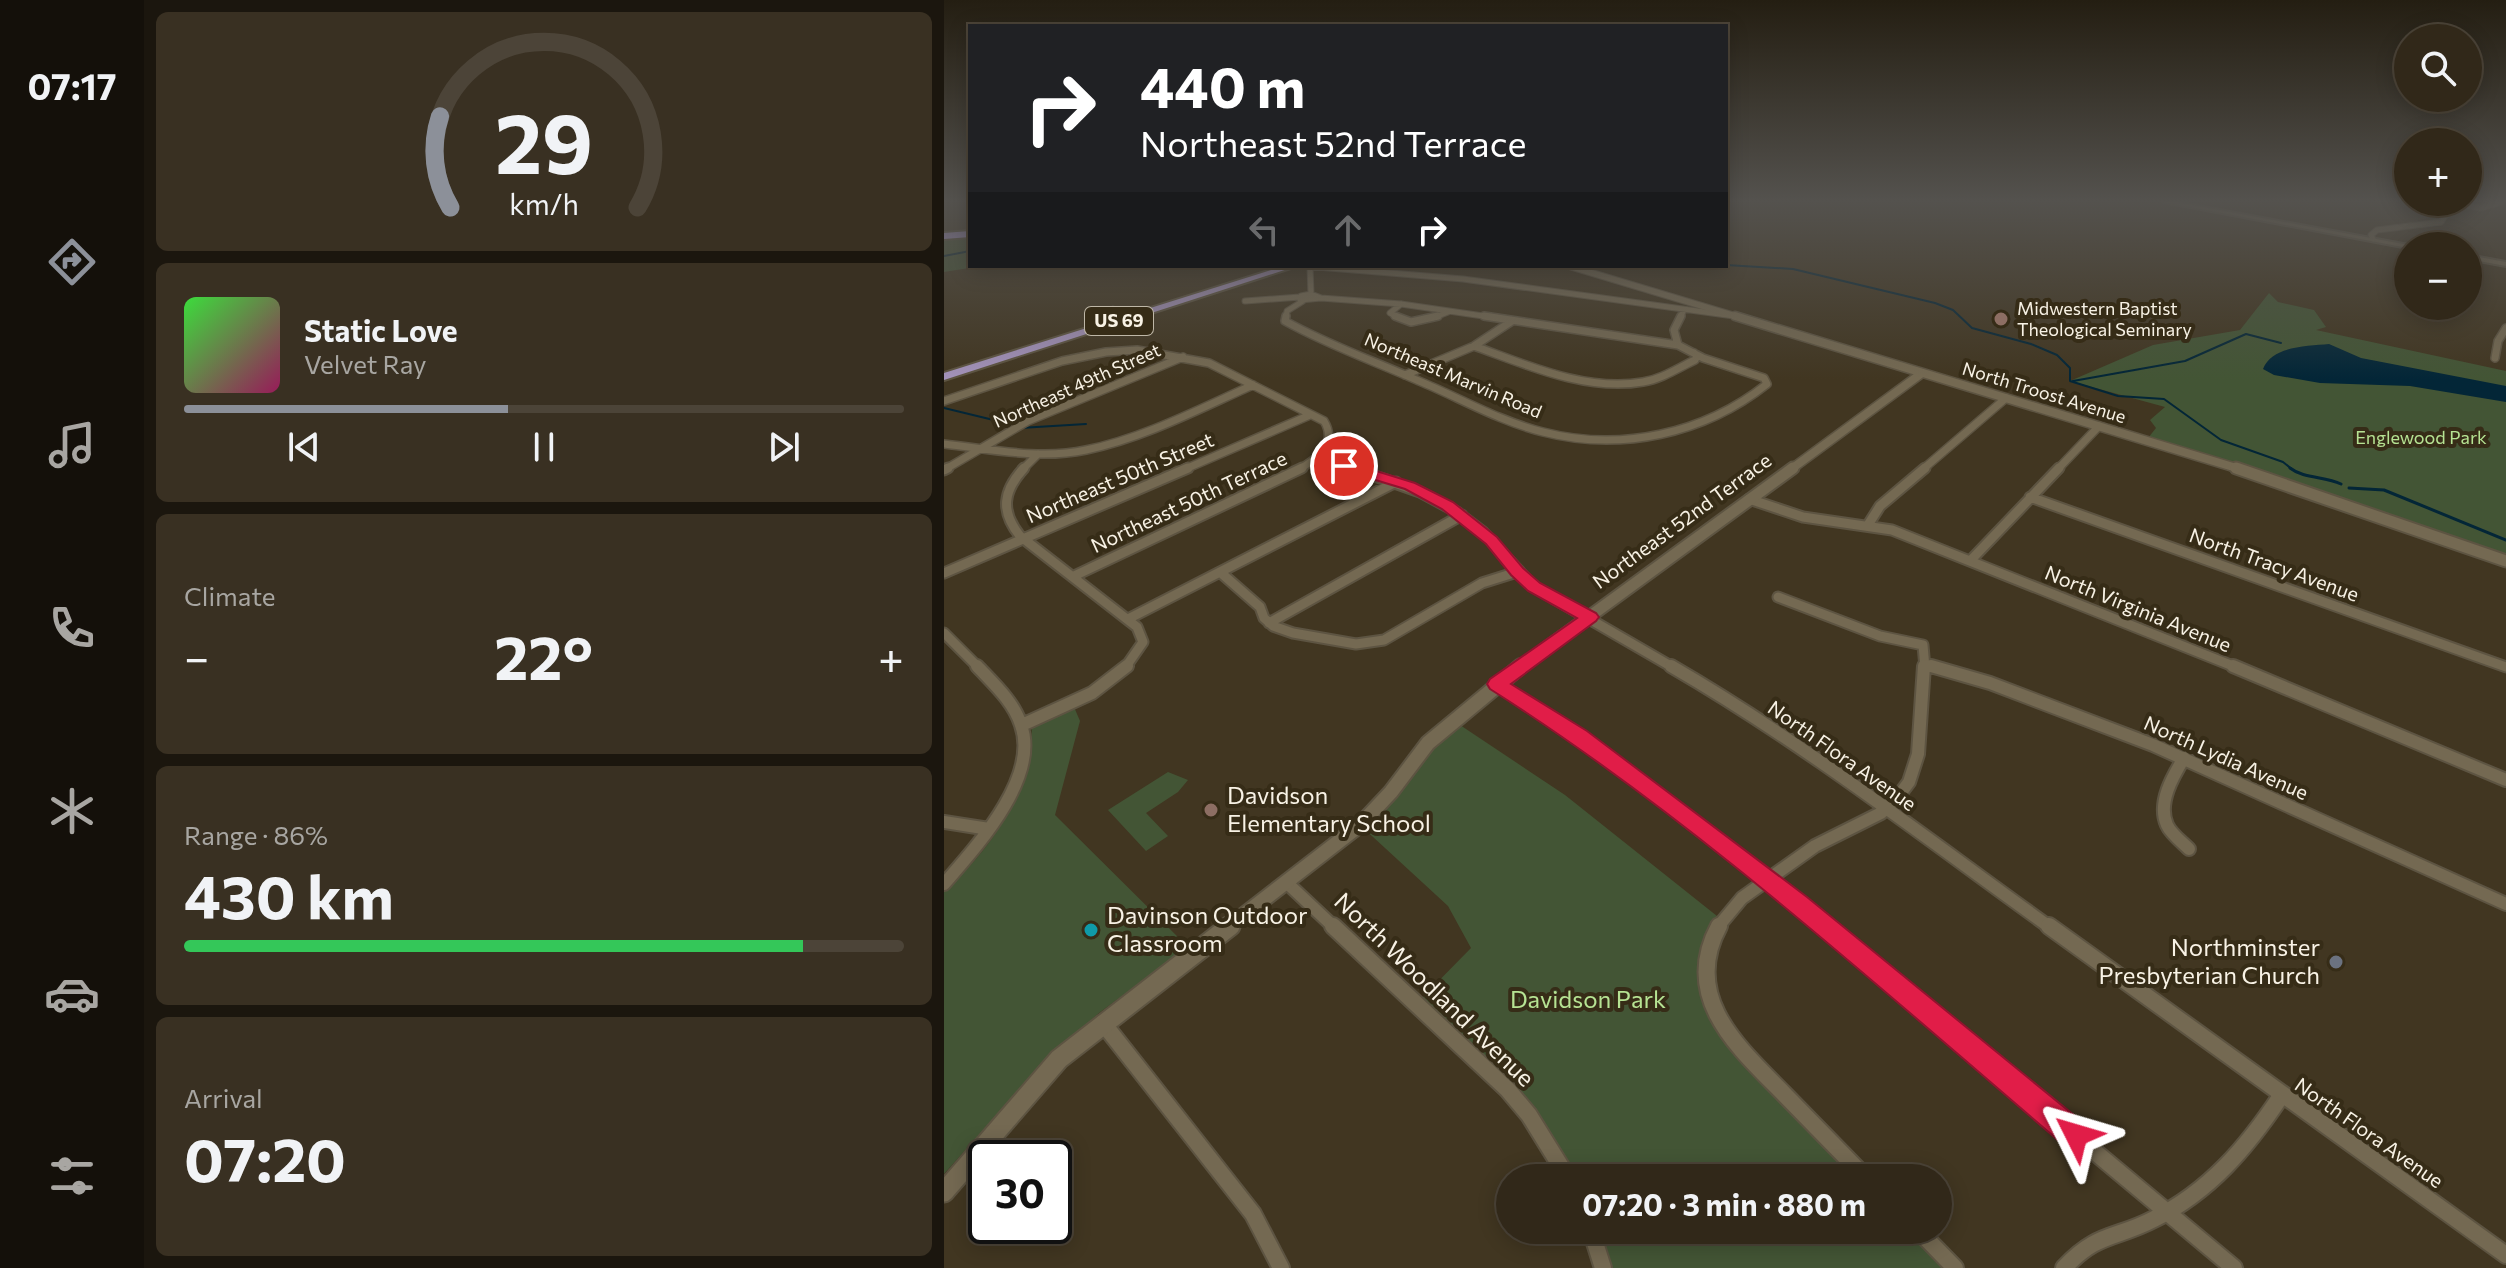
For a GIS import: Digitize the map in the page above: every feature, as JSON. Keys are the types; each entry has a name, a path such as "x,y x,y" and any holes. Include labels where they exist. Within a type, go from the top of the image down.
{"main road":[{"name":"US 69","path":"944,375 1277,268"},
{"name":"US 69","path":"1179,300 1286,268"}],"street":[{"path":"1308,268 1311,294"},
{"path":"1367,268 1397,269 1734,316"},
{"name":"North Troost Avenue","path":"1576,268 2294,486 2506,561"},
{"path":"1311,294 1321,298"},
{"path":"1302,299 1311,294"},
{"path":"1245,301 1321,298 1401,304 1678,345 1697,357 1662,377 1642,382 1611,382 1534,367 1474,346"},
{"name":"Northeast Marvin Road","path":"1302,299 1287,311 1285,321 1525,426 1559,436 1606,440 1671,433 1699,424 1767,384 1764,378 1694,353"},
{"path":"1401,304 1390,313 1411,322 1426,321 1449,312"},
{"path":"1678,345 1674,330 1684,310"},
{"path":"1405,375 1474,346 1512,321"},
{"path":"2500,355 2498,341 2506,328"},
{"path":"944,401 1086,355 1126,350 1161,353 1209,363 1324,421 1330,428 1330,441 1317,457"},
{"name":"Northeast 49th Street","path":"944,470 1028,421 1122,385 1183,357"},
{"name":"Northeast 52nd Terrace","path":"944,1192 1059,1059 1360,825 1391,792 1428,743 1497,684 1922,373"},
{"path":"944,444 1038,454 1075,452 1132,437 1253,385"},
{"path":"1868,525 1880,506 2006,398"},
{"name":"Northeast 50th Street","path":"944,573 1310,415"},
{"path":"1971,560 2099,426"},
{"path":"1022,725 1096,689 1128,667 1140,652 1143,642 1142,633 1128,619 1024,539 1007,519 1005,501 1015,477 1038,454"},
{"name":"North Flora Avenue","path":"1317,457 1429,495 1462,515 1492,540 1517,572 1544,593 1710,689 1884,808 2506,1255"},
{"name":"Northeast 50th Terrace","path":"1074,576 1296,471 1317,457"},
{"path":"1128,619 1396,482"},
{"name":"North Tracy Avenue","path":"2030,497 2506,667"},
{"name":"North Virginia Avenue","path":"1749,499 1803,517 1892,530 2506,780"},
{"path":"1269,623 1462,515"},
{"path":"1220,572 1260,607 1269,623 1293,633 1356,644 1384,640 1406,630 1473,588 1517,572"},
{"path":"1778,597 1866,631 1923,645 1925,664 1916,765 1901,792 1860,827 1821,843 1731,908 1715,933 1708,963 1707,979 1714,1010 1730,1040 1852,1164"},
{"path":"944,633 1005,697 1022,725 1025,740 1016,778 989,829 944,884"},
{"name":"North Lydia Avenue","path":"1925,664 2038,700 2184,758 2506,904"},
{"path":"1497,684 1580,736 1768,882 2234,1268"},
{"path":"2184,758 2168,785 2167,824 2189,849"},
{"path":"944,822 989,829"},
{"name":"North Woodland Avenue","path":"1286,882 1508,1090 1529,1115 1559,1164"},
{"path":"1103,1023 1253,1214 1281,1268"},
{"path":"2064,1268 2086,1245 2168,1212 2222,1173 2246,1150 2281,1096"},
{"path":"1595,1244 1603,1268"},
{"path":"1932,1244 1955,1268"}],"green space":[{"path":"944,261 968,261 969,268 944,272"},
{"name":"Englewood Park","path":"2269,293 2278,302 2314,310 2326,327 2316,330 2506,371 2506,558 2312,487 2148,438 2156,428 2150,420 2165,407 2070,381 2153,345 2240,330"},
{"path":"1074,707 1080,721 1055,815 1188,947 1099,1013 1035,1072 974,1140 968,1140 968,1147 944,1174 944,891 978,856 1006,817 1024,774 1032,726"},
{"name":"Davidson Park","path":"1454,721 1565,795 1722,920 1710,948 1714,1010 1853,1164 1555,1164 1529,1115 1416,1004 1471,948 1448,906 1360,825"},
{"path":"1168,772 1188,780 1178,792 1146,813 1168,836 1146,851 1108,810"},
{"path":"1594,1244 1932,1244 1955,1268 1599,1268"}],"water":[{"path":"2329,344 2361,358 2506,386 2506,402 2410,386 2320,383 2274,375 2263,369 2268,361 2282,352"}],"waterway":[{"path":"1728,265 1793,269 1935,303 1953,310 1972,328 2031,344 2057,355 2070,368 2070,381 2118,396 2164,399 2221,440 2283,462 2291,469"},
{"path":"2073,381 2185,361 2246,334 2281,343"},
{"path":"944,408 1010,424"},
{"path":"1020,428 1086,424"},
{"path":"2291,469 2341,484"},
{"path":"2349,488 2384,490 2506,540"}],"place":[{"name":"Midwestern Baptist Theological Seminary","path":"2001,319"},
{"name":"Davidson Elementary School","path":"1211,810"},
{"name":"Davinson Outdoor Classroom","path":"1091,930"},
{"name":"Northminster Presbyterian Church","path":"2336,962"}],"route":[{"path":"1344,466 1410,486 1447,505 1492,540 1517,572 1534,587 1590,617 1497,684 1580,736 1798,905 2076,1135"}]}
